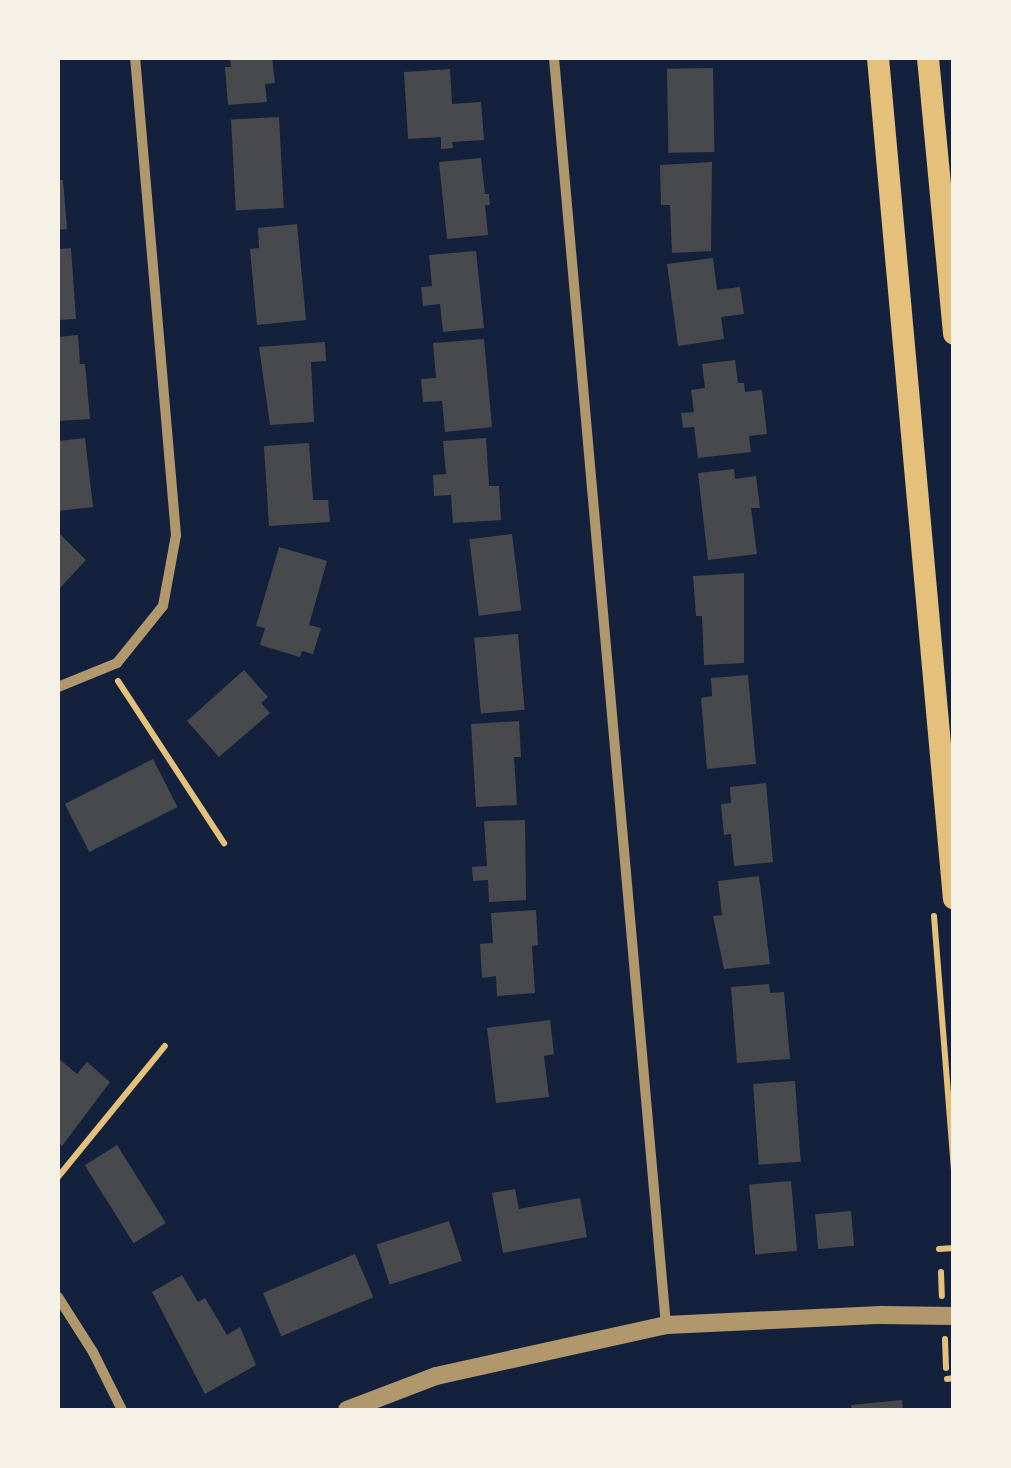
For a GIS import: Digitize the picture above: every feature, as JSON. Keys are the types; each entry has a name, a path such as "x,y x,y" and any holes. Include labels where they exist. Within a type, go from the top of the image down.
{"main road":[{"path":"878,58 954,899"},
{"path":"928,58 954,334"}],"street":[{"path":"58,687 117,662 163,606 176,534 135,58"},
{"path":"554,58 666,1325"},
{"path":"58,1297 122,1410"},
{"path":"348,1410 436,1376 666,1325 881,1314 954,1316"}],"path":[{"path":"106,667 224,843"},
{"path":"58,1176 165,1046"},
{"path":"939,1249 954,1248"}],"building":[{"path":"230,58 272,58 275,83 265,84 267,102 228,105 225,67 231,67"},
{"path":"713,68 714,152 668,153 667,69"},
{"path":"450,69 452,104 481,102 484,140 452,142 453,148 441,149 441,137 408,139 404,72"},
{"path":"279,117 284,208 236,210 231,120"},
{"path":"481,158 490,205 485,205 488,235 447,239 439,162"},
{"path":"712,162 711,251 672,253 670,205 661,205 660,165"},
{"path":"58,180 63,180 67,229 58,230"},
{"path":"297,224 306,320 257,325 250,249 259,248 258,228"},
{"path":"71,248 76,319 58,320 58,249"},
{"path":"476,251 484,328 443,332 440,304 423,306 421,287 432,286 429,255"},
{"path":"713,258 717,290 740,287 744,314 721,317 724,339 678,346 667,264"},
{"path":"78,335 90,419 58,421 58,337"},
{"path":"484,339 492,427 445,432 442,401 423,402 421,379 436,378 433,343"},
{"path":"325,342 326,361 311,362 314,422 270,425 259,347"},
{"path":"735,360 738,383 744,383 745,392 762,390 767,434 749,436 751,452 698,458 694,427 683,428 681,413 694,412 691,390 705,388 702,364"},
{"path":"85,438 93,507 58,511 58,441"},
{"path":"486,438 489,486 499,486 501,520 453,523 451,495 434,496 433,475 446,474 443,441"},
{"path":"309,443 313,500 328,500 330,522 269,526 264,446"},
{"path":"734,469 735,479 756,476 760,508 751,508 757,554 708,560 698,473"},
{"path":"58,532 86,560 58,590"},
{"path":"512,534 521,610 479,616 469,539"},
{"path":"279,547 327,561 309,625 321,628 313,654 302,651 300,657 260,645 265,628 256,626"},
{"path":"744,573 744,663 704,665 702,616 696,616 693,576"},
{"path":"518,634 525,710 481,714 474,638"},
{"path":"244,670 268,697 261,703 270,713 219,757 187,721"},
{"path":"748,675 756,764 707,769 701,698 712,696 711,678"},
{"path":"519,721 521,757 514,757 517,805 476,807 471,724"},
{"path":"153,759 178,807 89,852 65,804"},
{"path":"766,783 773,862 734,866 731,834 724,835 721,804 731,803 730,787"},
{"path":"525,820 526,900 489,902 488,880 473,881 472,867 487,866 484,821"},
{"path":"759,876 770,964 724,969 713,916 722,915 718,881"},
{"path":"536,910 538,945 532,946 535,993 497,996 496,976 482,978 480,944 493,943 491,913"},
{"path":"769,984 770,993 784,992 790,1059 737,1063 731,987"},
{"path":"550,1020 554,1054 544,1056 549,1097 496,1103 487,1028"},
{"path":"58,1058 77,1074 87,1062 110,1082 62,1146 58,1142"},
{"path":"795,1081 801,1162 759,1165 753,1084"},
{"path":"117,1145 166,1223 134,1243 85,1165"},
{"path":"791,1181 797,1251 755,1254 749,1185"},
{"path":"515,1189 519,1209 580,1198 587,1237 503,1253 492,1193"},
{"path":"851,1211 854,1246 818,1249 815,1214"},
{"path":"449,1221 462,1261 390,1284 377,1244"},
{"path":"355,1254 373,1297 281,1336 263,1293"},
{"path":"182,1275 198,1302 205,1298 227,1335 240,1327 256,1365 205,1394 152,1292"},
{"path":"902,1400 903,1410 852,1410 851,1405"}]}
